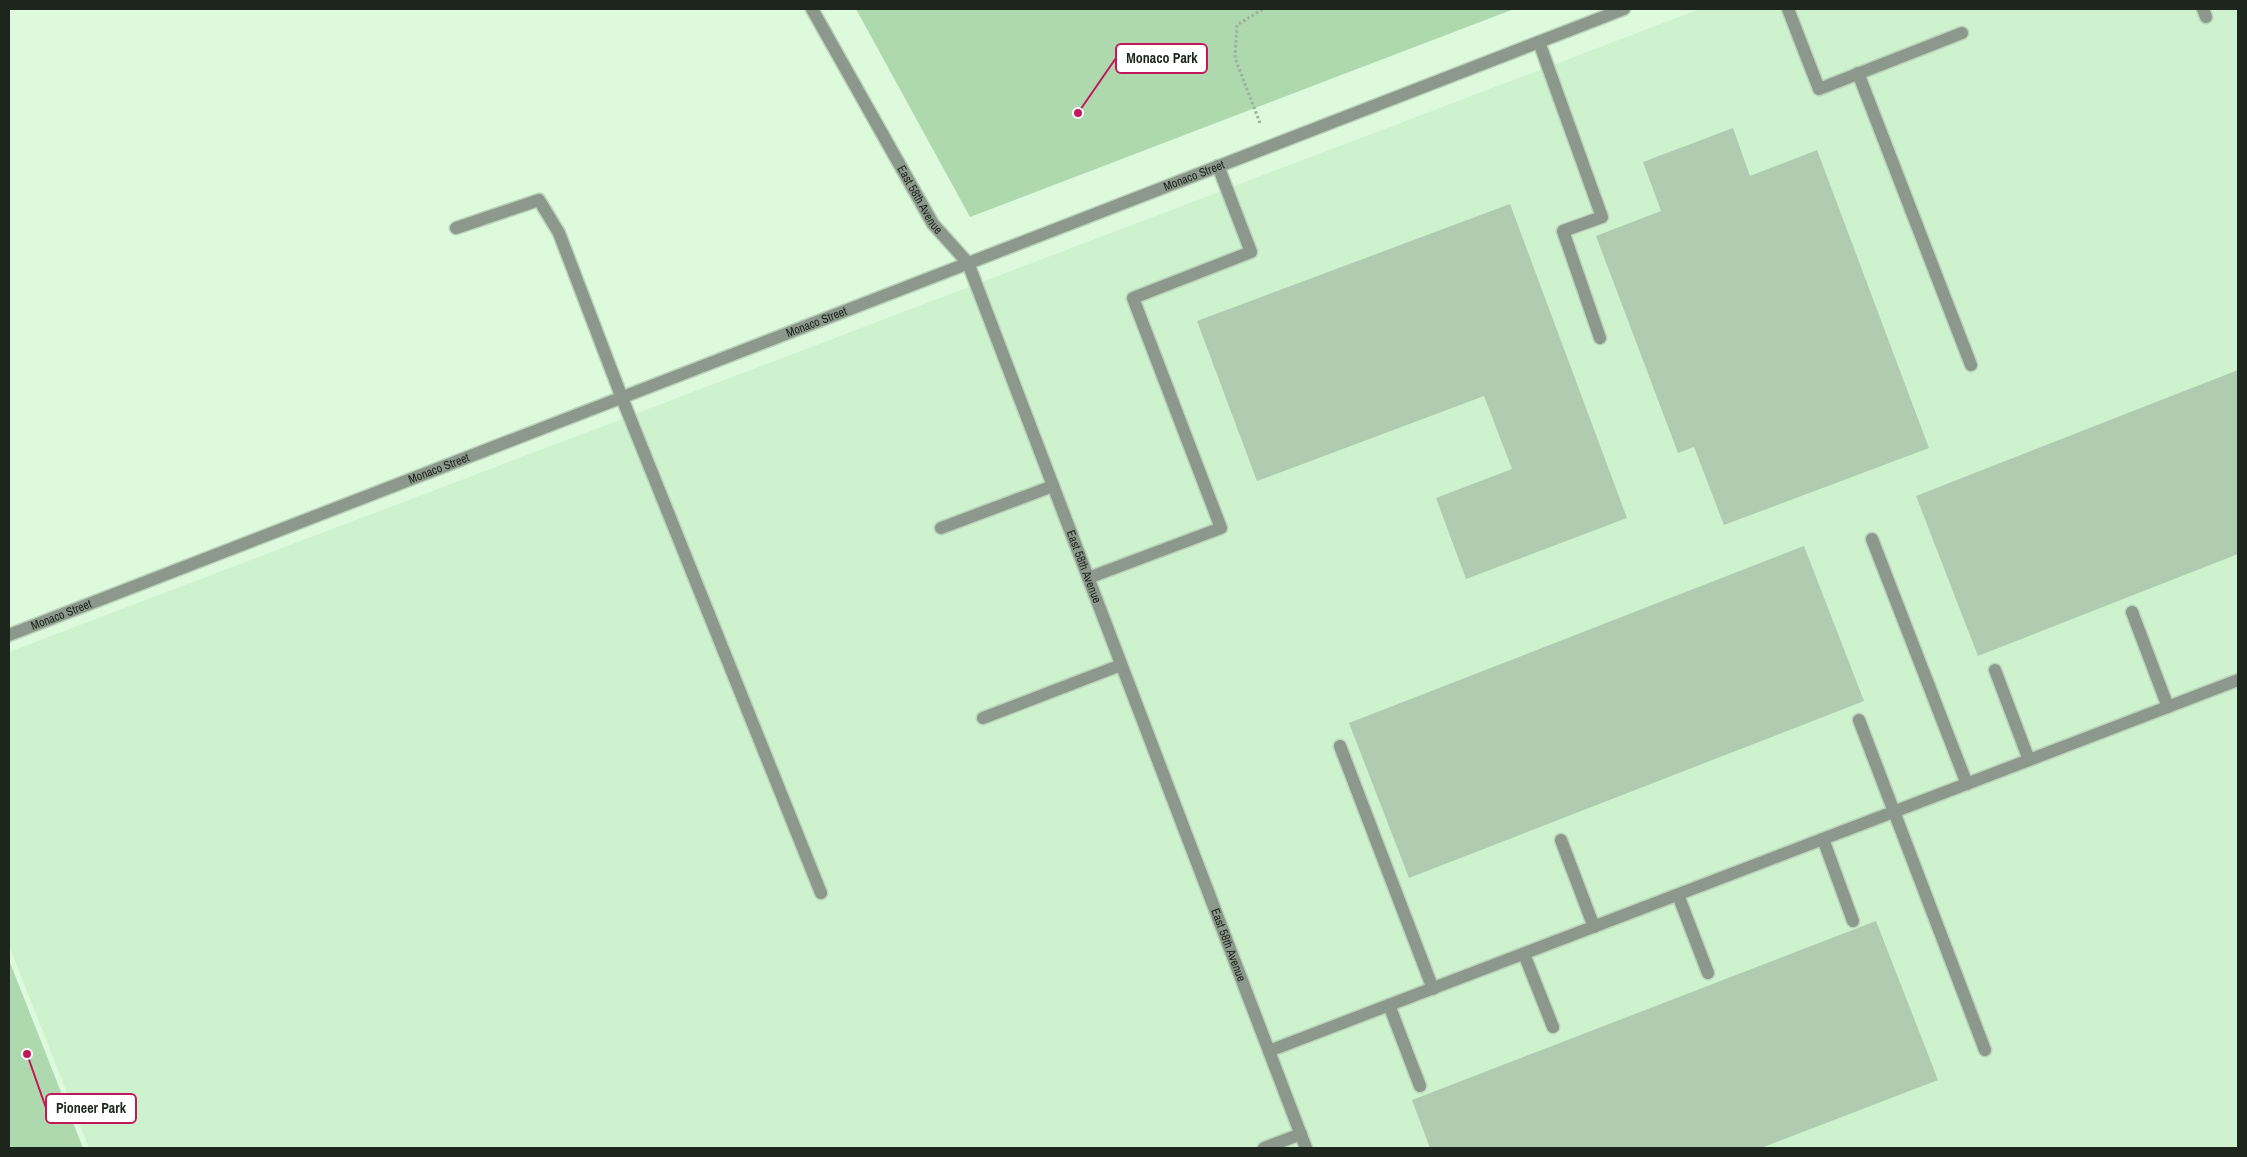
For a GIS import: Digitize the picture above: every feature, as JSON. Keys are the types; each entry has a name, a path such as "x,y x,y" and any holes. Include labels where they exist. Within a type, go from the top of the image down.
{"street":[{"name":"East 58th Avenue","path":"812,9 933,224 968,263 1306,1148"},
{"name":"Monaco Street","path":"9,636 1624,9"},
{"path":"1788,9 1819,89 1962,33"},
{"path":"1539,42 1602,217 1563,231 1600,338"},
{"path":"1858,73 1971,365"},
{"path":"1088,578 1221,528 1133,298 1251,252 1218,166"},
{"path":"456,228 539,200 559,233 622,398 821,893"},
{"path":"941,528 1053,486"},
{"path":"1872,539 1966,784"},
{"path":"2132,612 2168,707"},
{"path":"983,718 1121,665"},
{"path":"1995,670 2029,760"},
{"path":"1269,1051 2238,680"},
{"path":"1859,720 1985,1050"},
{"path":"1340,746 1433,989"},
{"path":"1561,840 1594,927"},
{"path":"1823,840 1853,921"},
{"path":"1678,895 1708,973"},
{"path":"1524,954 1552,1027"},
{"path":"1389,1006 1420,1086"},
{"path":"1264,1148 1301,1134"}],"path":[{"path":"1263,9 1237,25 1235,58 1269,147"}],"shaded area":[{"path":"856,9 1514,9 970,217"},
{"path":"1700,9 2238,9 2238,1148 89,1148 9,946 9,652"},
{"path":"9,960 83,1148 9,1148"}],"building":[{"path":"1733,128 1750,176 1817,150 1929,448 1724,525 1694,447 1678,453 1596,236 1661,211 1643,162"},
{"path":"1510,204 1627,518 1466,579 1436,498 1512,469 1484,396 1257,481 1197,321"},
{"path":"2238,370 2238,554 1978,656 1916,496"},
{"path":"1804,546 1864,701 1409,878 1349,723"},
{"path":"1876,921 1938,1080 1761,1148 1430,1148 1412,1100"}],"place":[{"name":"Monaco Park","path":"1078,113"},
{"name":"Pioneer Park","path":"27,1054"}]}
